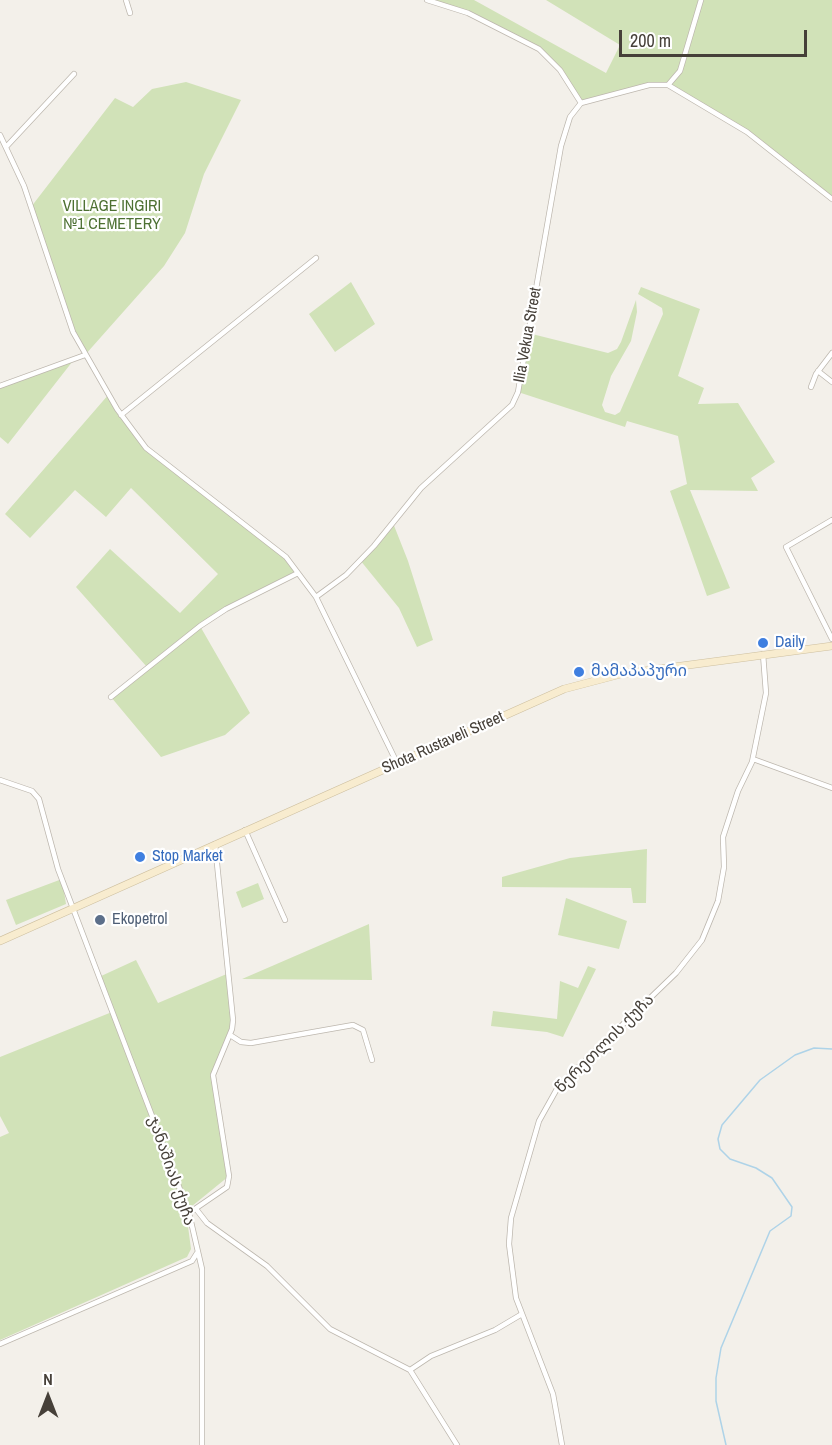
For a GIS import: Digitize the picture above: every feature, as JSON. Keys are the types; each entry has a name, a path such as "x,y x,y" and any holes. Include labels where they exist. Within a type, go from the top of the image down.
{"main road":[{"name":"Shota Rustaveli Street","path":"0,941 556,692 588,681 621,674 832,646"}],"street":[{"path":"126,0 130,13"},
{"path":"427,0 468,12 539,49 560,70 581,103 649,85 668,85 747,132 832,199"},
{"path":"668,85 680,71 701,0"},
{"path":"6,147 74,74"},
{"name":"Ilia Vekua Street","path":"316,597 346,575 374,546 421,488 512,405 518,392 561,146 570,117 581,103"},
{"path":"0,135 24,186 73,332 84,355 146,448 286,557 316,597 397,763"},
{"path":"122,415 316,258"},
{"path":"811,387 818,371 832,353"},
{"path":"0,386 84,355"},
{"path":"818,371 832,382"},
{"path":"832,520 786,547 832,639"},
{"path":"111,697 200,626 226,609 298,573"},
{"name":"წერეთლის ქუჩა","path":"562,1445 553,1394 522,1314 513,1277 509,1244 511,1218 539,1121 558,1087 676,973 702,940 718,901 724,867 723,837 753,759 766,693 764,654"},
{"path":"753,759 832,788"},
{"name":"ჯანაშიას ქუჩა","path":"0,780 32,791 39,799 57,869 74,908 189,1213 197,1253 201,1256 202,1269 202,1445"},
{"path":"245,830 285,920"},
{"path":"189,1213 227,1187 229,1176 213,1075 230,1035 233,1020 215,843"},
{"path":"230,1035 241,1042 250,1042 353,1025 363,1030 372,1060"},
{"path":"196,1209 207,1223 267,1266 330,1329 410,1370 457,1445"},
{"path":"0,1344 192,1261 197,1253"},
{"path":"410,1370 430,1356 495,1330 522,1314"}],"green space":[{"path":"427,0 474,0 606,73 620,45 546,0 832,0 832,199 747,132 668,85 649,85 581,103 560,70 539,49 468,13"},
{"name":"VILLAGE INGIRI №1 CEMETERY","path":"186,82 241,100 204,174 185,233 164,266 85,355 73,332 31,207 115,98 133,107 152,89"},
{"path":"351,282 375,324 335,352 309,314"},
{"path":"641,287 700,309 678,376 704,388 698,404 738,403 775,462 751,478 758,491 690,490 730,588 707,596 670,491 687,484 678,436 627,421 625,427 518,392 528,333 608,353 617,349 621,342 636,300 637,312 631,341 611,376 602,405 605,412 615,415 620,412 663,314 662,308 638,294"},
{"path":"76,357 8,444 0,437 0,386"},
{"path":"109,394 146,448 286,557 298,573 226,609 200,626 250,713 225,735 161,757 111,697 147,667 76,587 110,549 180,613 218,574 131,488 106,517 75,490 30,538 5,514"},
{"path":"393,523 408,561 433,640 417,647 399,608 360,560"},
{"path":"647,849 646,903 633,903 631,888 502,887 502,877 570,858"},
{"path":"62,879 66,904 16,925 6,900"},
{"path":"258,883 264,899 242,908 236,892"},
{"path":"566,898 627,921 619,949 558,935"},
{"path":"369,924 372,980 242,979"},
{"path":"136,960 158,1003 229,973 232,1029 214,1069 229,1176 186,1211 191,1249 187,1257 0,1340 0,1137 9,1133 0,1116 0,1057 112,1012 99,977"},
{"path":"588,966 596,969 563,1037 547,1032 491,1026 493,1011 557,1019 560,981 578,988"}],"waterway":[{"path":"726,1445 716,1401 716,1378 721,1348 770,1231 791,1216 792,1207 772,1178 756,1168 730,1159 720,1149 718,1139 722,1125 760,1080 795,1055 814,1048 832,1049"}],"place":[{"name":"Daily","path":"763,643"},
{"name":"მამაპაპური","path":"579,672"},
{"name":"Stop Market","path":"140,857"},
{"name":"Ekopetrol","path":"100,920"}]}
